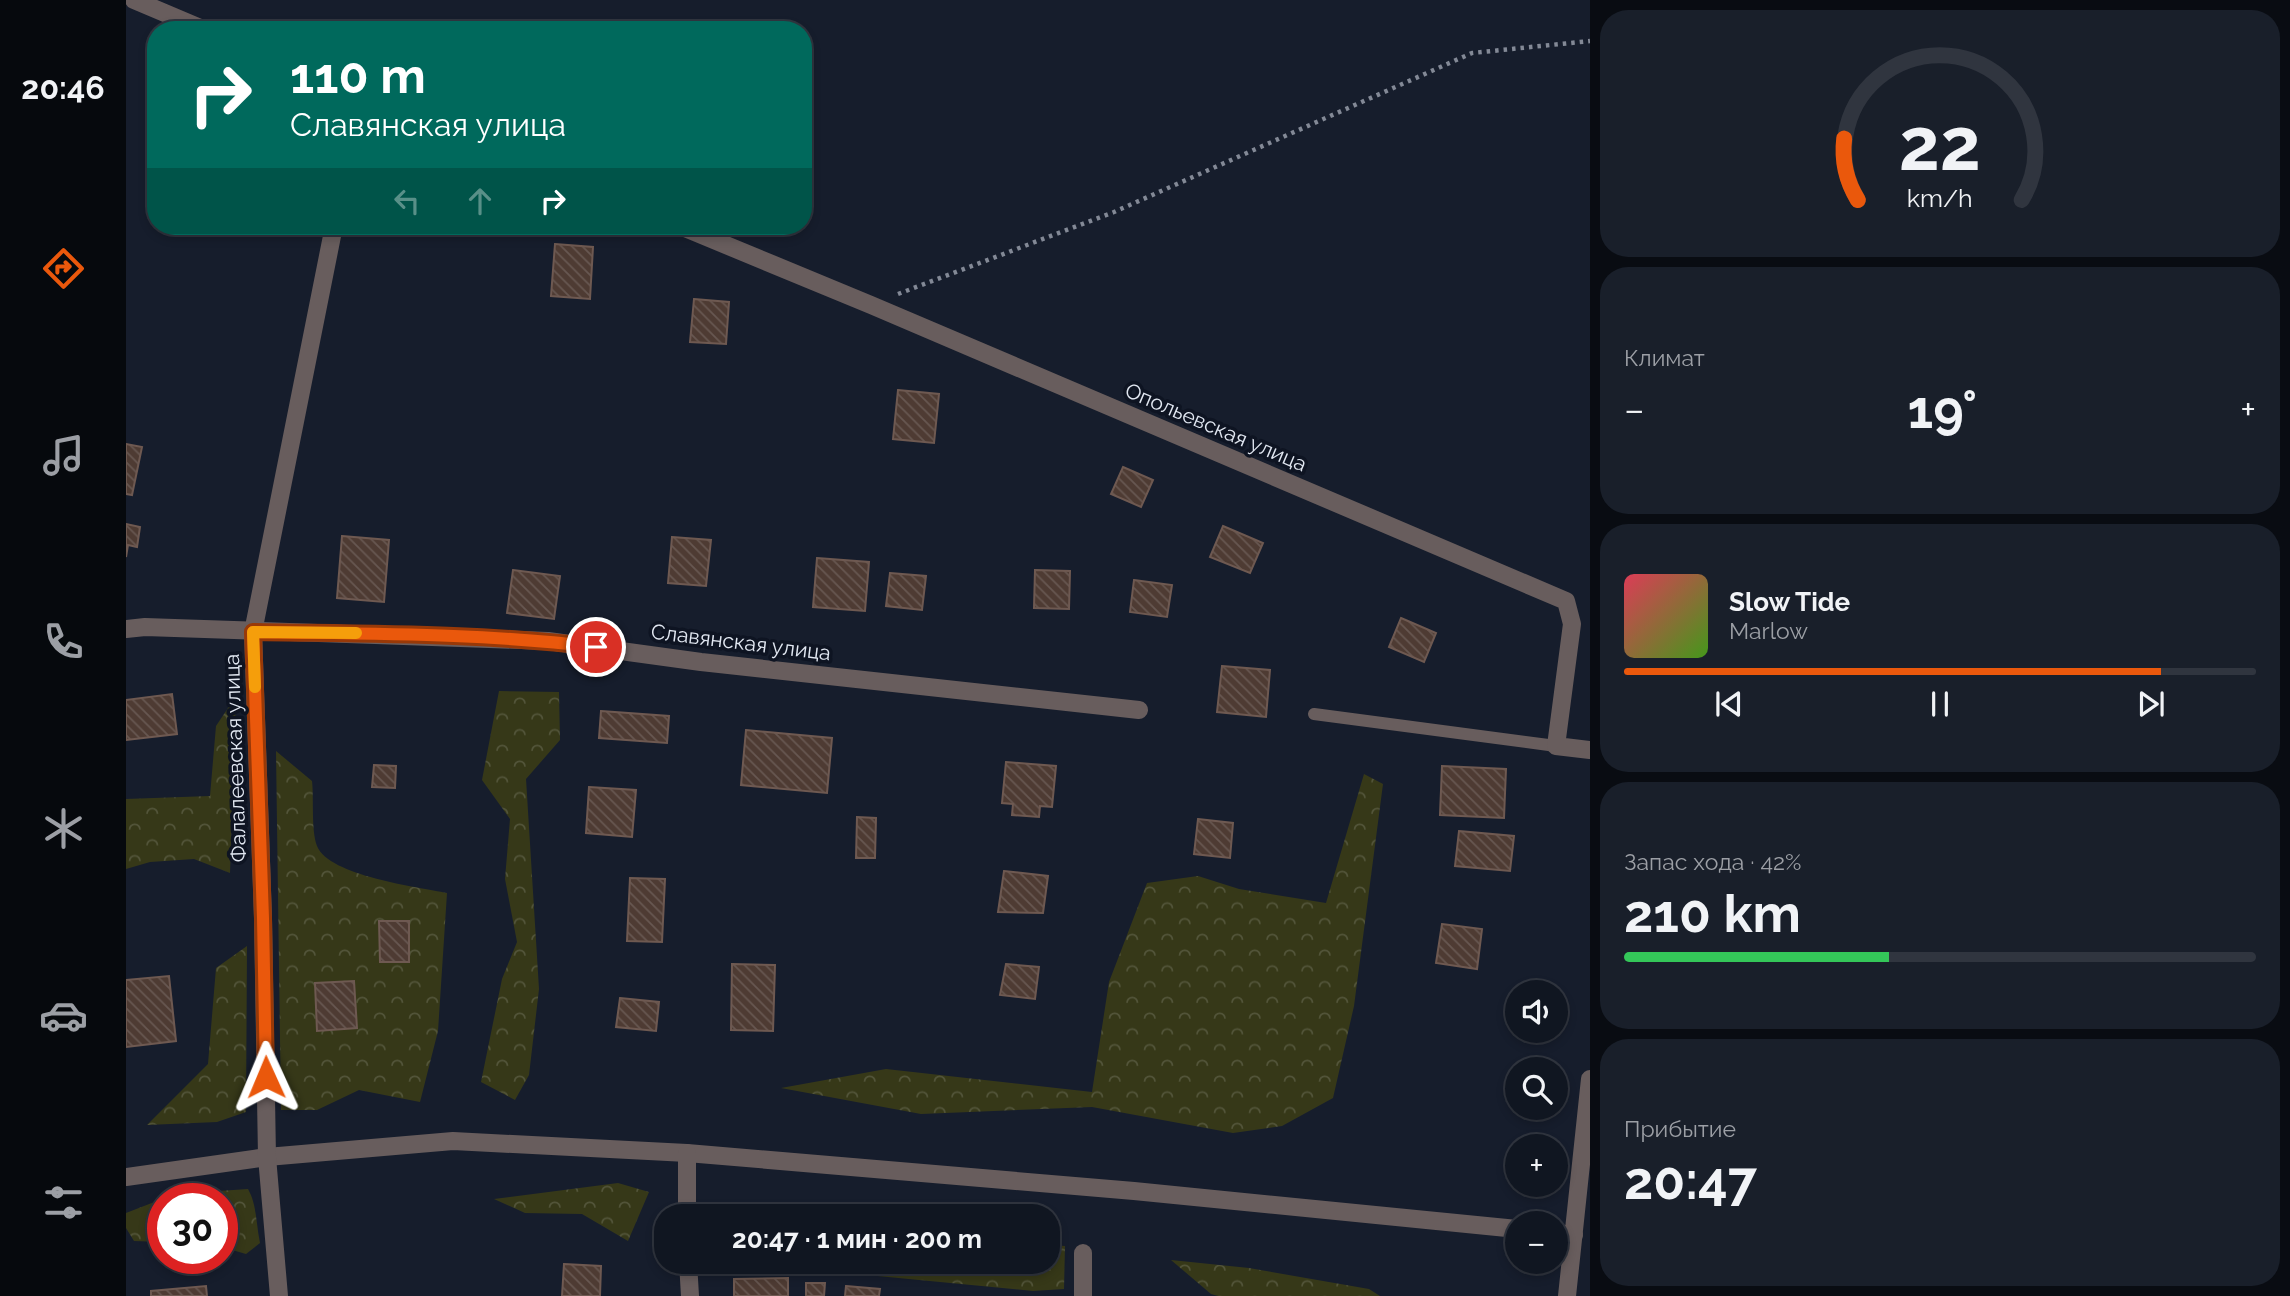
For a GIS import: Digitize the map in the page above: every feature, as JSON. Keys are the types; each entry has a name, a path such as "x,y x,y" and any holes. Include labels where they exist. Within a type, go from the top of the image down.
{"street":[{"path":"134,0 184,21"},
{"name":"Фалалеевская улица","path":"279,1296 267,1157 263,918 253,632 332,235"},
{"name":"Опольевская улица","path":"702,235 871,304 1566,601 1573,624 1556,746"},
{"name":"Славянская улица","path":"126,629 145,627 548,641 701,662 1139,710"},
{"path":"1556,746 1590,750"},
{"path":"1568,1215 1590,1079"},
{"path":"126,1177 267,1157 453,1141 687,1153 1147,1192 1505,1228"},
{"path":"687,1153 687,1204"},
{"path":"1083,1253 1083,1296"},
{"path":"689,1274 690,1296"},
{"path":"1566,1274 1567,1296"}],"lane":[{"path":"1314,715 1556,746"}],"path":[{"path":"871,304 1114,212 1472,53 1590,41"}],"green space":[{"path":"499,691 559,692 560,740 526,779 539,989 529,1075 515,1100 481,1082 502,979 517,942 505,879 510,819 482,780"},
{"path":"236,696 230,873 194,859 150,862 126,869 126,799 210,796 216,726"},
{"path":"276,751 312,781 315,839 325,856 356,872 447,893 438,1031 420,1102 359,1090 317,1110 281,1110"},
{"path":"1364,774 1383,784 1354,1006 1333,1098 1282,1126 1233,1133 1092,1107 921,1114 781,1088 886,1069 1092,1092 1109,982 1147,883 1198,876 1239,889 1326,903"},
{"path":"247,946 246,1112 217,1122 147,1125 208,1064 216,968"},
{"path":"618,1183 649,1192 628,1241 582,1214 525,1213 494,1199"},
{"path":"248,1189 251,1195 260,1243 246,1254 238,1252 238,1190"},
{"path":"147,1205 147,1241 134,1241 126,1228 126,1213"},
{"path":"1060,1246 1065,1246 1064,1289 1033,1291 857,1274 1060,1274"},
{"path":"1171,1260 1249,1268 1369,1289 1380,1296 1218,1296 1211,1294"}],"building":[{"path":"555,244 593,247 590,299 551,296"},
{"path":"694,299 729,302 726,344 690,342"},
{"path":"898,390 939,394 934,443 893,439"},
{"path":"126,444 142,447 132,495 126,494"},
{"path":"1123,467 1153,480 1141,507 1111,494"},
{"path":"126,524 140,527 137,547 128,545 126,557"},
{"path":"1223,526 1263,543 1250,573 1210,557"},
{"path":"342,536 389,540 384,602 337,598"},
{"path":"672,537 711,540 706,586 668,583"},
{"path":"817,558 869,562 865,611 813,607"},
{"path":"513,570 560,576 554,619 507,613"},
{"path":"1035,570 1070,571 1069,609 1034,608"},
{"path":"890,573 926,576 922,610 886,606"},
{"path":"1134,580 1172,585 1167,617 1130,612"},
{"path":"1401,618 1436,633 1424,662 1389,647"},
{"path":"1222,666 1270,670 1266,717 1217,712"},
{"path":"172,694 177,734 126,740 126,700"},
{"path":"601,711 669,716 667,743 599,738"},
{"path":"746,730 832,738 827,793 741,785"},
{"path":"1006,762 1056,766 1052,807 1040,806 1039,817 1012,815 1013,804 1002,803"},
{"path":"374,765 396,766 395,788 372,787"},
{"path":"1442,766 1506,769 1504,818 1440,815"},
{"path":"589,787 636,790 632,837 586,833"},
{"path":"857,817 876,818 875,858 856,858"},
{"path":"1198,819 1233,823 1230,858 1194,854"},
{"path":"1459,831 1514,836 1510,871 1455,866"},
{"path":"1004,871 1048,876 1043,913 998,912"},
{"path":"630,878 665,879 662,942 627,941"},
{"path":"379,921 409,921 409,962 380,962"},
{"path":"1442,924 1482,929 1477,969 1436,963"},
{"path":"732,964 775,965 773,1031 731,1030"},
{"path":"1006,964 1039,967 1035,999 1000,995"},
{"path":"169,976 176,1041 126,1047 126,980"},
{"path":"354,981 357,1028 317,1031 315,983"},
{"path":"620,998 659,1002 656,1031 616,1027"},
{"path":"564,1264 601,1266 600,1296 562,1296"},
{"path":"788,1278 788,1296 734,1296 734,1279"},
{"path":"806,1283 825,1283 824,1296 806,1296"},
{"path":"206,1286 207,1296 151,1296 151,1291"},
{"path":"846,1286 880,1289 879,1296 845,1296"}],"slow traffic":[{"path":"255,687 253,632 356,633"}],"route":[{"path":"266,1077 253,632 548,641 596,647"}]}
